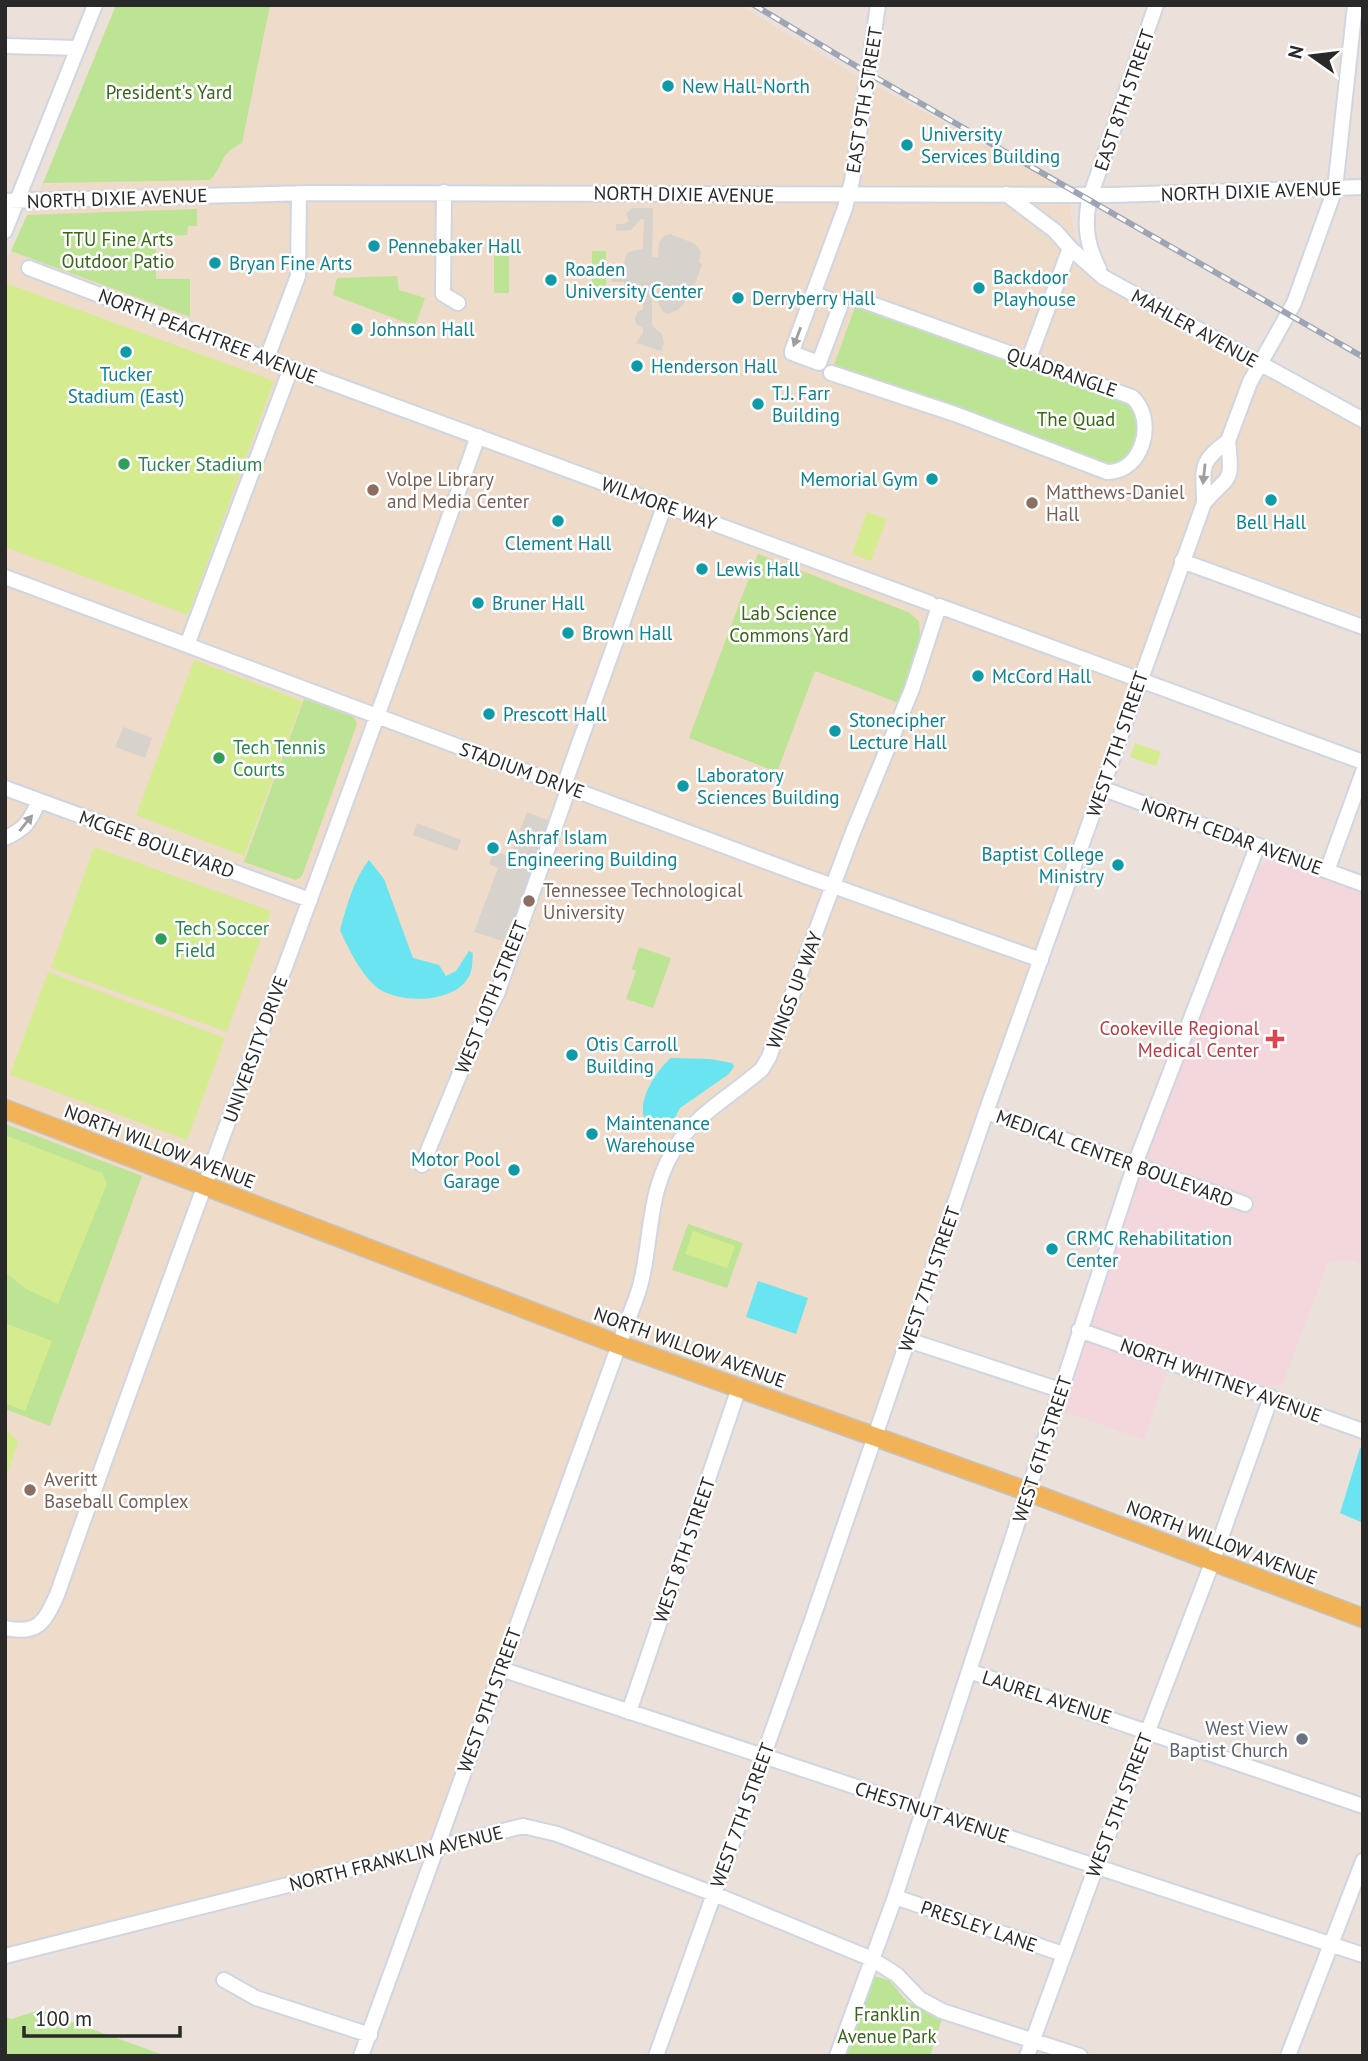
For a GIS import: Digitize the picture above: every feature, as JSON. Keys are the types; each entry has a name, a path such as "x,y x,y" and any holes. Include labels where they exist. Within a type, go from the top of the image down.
{"main road":[{"name":"NORTH WILLOW AVENUE","path":"5,1109 619,1345 874,1435 1363,1618"}],"street":[{"path":"5,232 11,202 95,5"},
{"name":"EAST 9TH STREET","path":"814,294 841,304 819,363 792,353 848,195 878,5"},
{"name":"EAST 8TH STREET","path":"1092,194 1156,5"},
{"name":"WEST 7TH STREET","path":"1204,503 1227,481 1231,461 1228,441 1259,363 1294,303 1335,189 1355,5"},
{"path":"5,46 78,48"},
{"name":"NORTH DIXIE AVENUE","path":"11,202 299,193 1092,194 1363,187"},
{"path":"444,192 443,294 458,303"},
{"path":"267,358 298,276 299,193"},
{"name":"MAHLER AVENUE","path":"1006,194 1055,231 1103,277 1363,420"},
{"path":"1057,194 1078,203 1090,251 1103,277"},
{"path":"1086,237 1086,219 1092,194"},
{"path":"1030,356 1070,248"},
{"name":"NORTH PEACHTREE AVENUE","path":"29,268 387,403"},
{"name":"QUADRANGLE","path":"831,373 955,414 1107,472 1128,466 1134,460 1146,428 1146,418 1138,402 1132,397 858,299"},
{"path":"187,645 291,368"},
{"name":"WILMORE WAY","path":"387,403 934,605"},
{"name":"UNIVERSITY DRIVE","path":"5,1628 22,1631 36,1627 47,1617 57,1595 138,1364 478,436"},
{"name":"WEST 7TH STREET","path":"656,2056 812,1620 986,1112 1204,503 1202,472 1205,463 1216,449 1228,441"},
{"name":"WEST 10TH STREET","path":"422,1165 478,1030 496,994 665,504"},
{"path":"1182,561 1363,627"},
{"name":"STADIUM DRIVE","path":"5,577 376,716 568,783 833,886 1041,960"},
{"path":"934,605 1363,762"},
{"name":"WINGS UP WAY","path":"619,1345 642,1279 649,1220 665,1165 682,1138 699,1120 762,1069 912,689 934,605"},
{"path":"1326,871 1363,772"},
{"name":"MCGEE BOULEVARD","path":"5,788 310,900"},
{"name":"NORTH CEDAR AVENUE","path":"1101,788 1363,884"},
{"path":"5,838 21,831 32,817 39,801"},
{"name":"WEST 6TH STREET","path":"837,2056 895,1897 1135,1164 1257,847"},
{"name":"MEDICAL CENTER BOULEVARD","path":"986,1112 1245,1204"},
{"name":"NORTH WHITNEY AVENUE","path":"1079,1330 1363,1431"},
{"path":"908,1340 1060,1390"},
{"name":"WEST 9TH STREET","path":"361,2056 619,1345"},
{"name":"WEST 8TH STREET","path":"629,1712 739,1388"},
{"name":"WEST 5TH STREET","path":"1027,2056 1212,1561 1270,1397"},
{"name":"CHESTNUT AVENUE","path":"501,1669 1363,1955"},
{"name":"LAUREL AVENUE","path":"969,1671 1363,1806"},
{"name":"NORTH FRANKLIN AVENUE","path":"5,1956 523,1826 557,1834 714,1894 872,1959 897,1975 920,1999 942,2011 1080,2056"},
{"path":"1288,2056 1363,1861"},
{"name":"PRESLEY LANE","path":"895,1897 1063,1954"},
{"path":"224,1980 256,1997 370,2035"}],"shaded area":[{"name":"Tennessee Technological University","path":"116,5 739,5 855,75 1071,191 1071,217 1076,240 1101,284 1251,369 1363,428 1363,616 1178,551 981,1104 871,1427 616,1336 432,1845 5,1947 5,264 43,183"},
{"path":"632,208 653,208 652,257 658,257 659,243 664,236 670,234 695,244 701,252 699,262 702,264 692,292 689,291 678,310 671,314 663,312 657,301 658,288 652,288 652,326 662,334 664,343 661,351 636,343 643,333 643,328 636,324 635,319 637,313 643,309 643,299 629,297 624,289 624,282 612,282 612,268 624,268 628,252 643,249 644,219 631,230 616,231 616,224 629,221 626,214"},
{"path":"123,727 152,738 145,758 115,747"},
{"path":"527,812 550,821 506,942 474,932 498,868 489,864 494,851 510,857"},
{"path":"417,823 461,840 457,851 413,835"},
{"name":"Cookeville Regional Medical Center","path":"1278,859 1363,891 1363,1265 1348,1260 1328,1262 1282,1386 1255,1386 1172,1356 1144,1440 1060,1410 1144,1151 1232,928 1259,869 1266,861"}],"green space":[{"name":"President's Yard","path":"116,5 270,5 242,143 229,151 210,180 43,183"},
{"name":"TTU Fine Arts Outdoor Patio","path":"197,209 197,226 188,226 187,235 156,236 156,279 190,279 190,317 11,251 27,215"},
{"path":"592,251 606,251 606,290 592,289"},
{"path":"494,256 509,256 509,293 494,293"},
{"path":"397,276 399,290 425,298 415,326 333,295 337,278"},
{"name":"Tucker Stadium","path":"5,283 274,381 188,615 5,547"},
{"name":"The Quad","path":"858,299 1132,397 1146,418 1134,460 1114,472 831,373"},
{"path":"867,512 887,519 871,561 852,554"},
{"name":"Lab Science Commons Yard","path":"758,554 908,612 919,621 920,636 899,703 815,671 777,772 689,738"},
{"name":"Tech Tennis Courts","path":"194,660 302,701 244,856 136,815"},
{"path":"304,699 354,717 357,724 302,876 296,880 244,862"},
{"path":"1135,743 1161,752 1156,766 1130,757"},
{"name":"Tech Soccer Field","path":"94,847 271,911 227,1032 51,968"},
{"path":"639,947 671,958 653,1008 626,999 636,971 632,969"},
{"name":"Tech Soccer Field","path":"48,972 225,1038 187,1140 10,1075"},
{"path":"5,1124 142,1176 50,1426 5,1409"},
{"path":"5,1135 102,1173 107,1184 58,1304 26,1289 5,1272"},
{"path":"688,1224 743,1243 727,1288 672,1270"},
{"path":"693,1231 735,1246 727,1268 685,1254"},
{"path":"5,1323 52,1341 25,1411 5,1403"},
{"name":"Averitt Baseball Complex","path":"5,1427 18,1442 5,1481"},
{"name":"Franklin Avenue Park","path":"874,1976 889,1980 907,2002 942,2019 930,2056 842,2056 868,1982"},
{"path":"40,2010 166,2056 5,2056 5,2016 11,2019"}],"water":[{"path":"369,860 384,879 413,958 439,965 446,976 456,971 469,951 473,953 470,974 463,984 452,992 425,999 396,996 374,985 359,966 340,930 355,885"},
{"path":"671,1058 710,1059 732,1063 734,1066 729,1074 680,1108 669,1129 661,1132 645,1120 644,1102 655,1077"},
{"path":"758,1281 808,1298 796,1334 746,1317"},
{"path":"1360,1448 1363,1449 1363,1523 1340,1513"}],"railway":[{"path":"754,5 1363,357"}],"place":[{"name":"New Hall-North","path":"668,86"},
{"name":"University Services Building","path":"907,145"},
{"name":"Pennebaker Hall","path":"374,246"},
{"name":"Bryan Fine Arts","path":"215,263"},
{"name":"Roaden University Center","path":"551,280"},
{"name":"Backdoor Playhouse","path":"979,288"},
{"name":"Derryberry Hall","path":"738,298"},
{"name":"Johnson Hall","path":"357,329"},
{"name":"Tucker Stadium (East)","path":"126,352"},
{"name":"Henderson Hall","path":"637,366"},
{"name":"T.J. Farr Building","path":"758,404"},
{"name":"Tucker Stadium","path":"124,464"},
{"name":"Memorial Gym","path":"932,479"},
{"name":"Volpe Library and Media Center","path":"373,490"},
{"name":"Bell Hall","path":"1271,500"},
{"name":"Matthews-Daniel Hall","path":"1032,503"},
{"name":"Clement Hall","path":"558,521"},
{"name":"Lewis Hall","path":"702,569"},
{"name":"Bruner Hall","path":"478,603"},
{"name":"Brown Hall","path":"568,633"},
{"name":"McCord Hall","path":"978,676"},
{"name":"Prescott Hall","path":"489,714"},
{"name":"Stonecipher Lecture Hall","path":"835,731"},
{"name":"Tech Tennis Courts","path":"219,758"},
{"name":"Laboratory Sciences Building","path":"683,786"},
{"name":"Ashraf Islam Engineering Building","path":"493,848"},
{"name":"Baptist College Ministry","path":"1118,865"},
{"name":"Tennessee Technological University","path":"529,901"},
{"name":"Tech Soccer Field","path":"161,939"},
{"name":"Cookeville Regional Medical Center","path":"1275,1039"},
{"name":"Otis Carroll Building","path":"572,1055"},
{"name":"Maintenance Warehouse","path":"592,1134"},
{"name":"Motor Pool Garage","path":"514,1170"},
{"name":"CRMC Rehabilitation Center","path":"1052,1249"},
{"name":"Averitt Baseball Complex","path":"30,1490"},
{"name":"West View Baptist Church","path":"1302,1739"}]}
